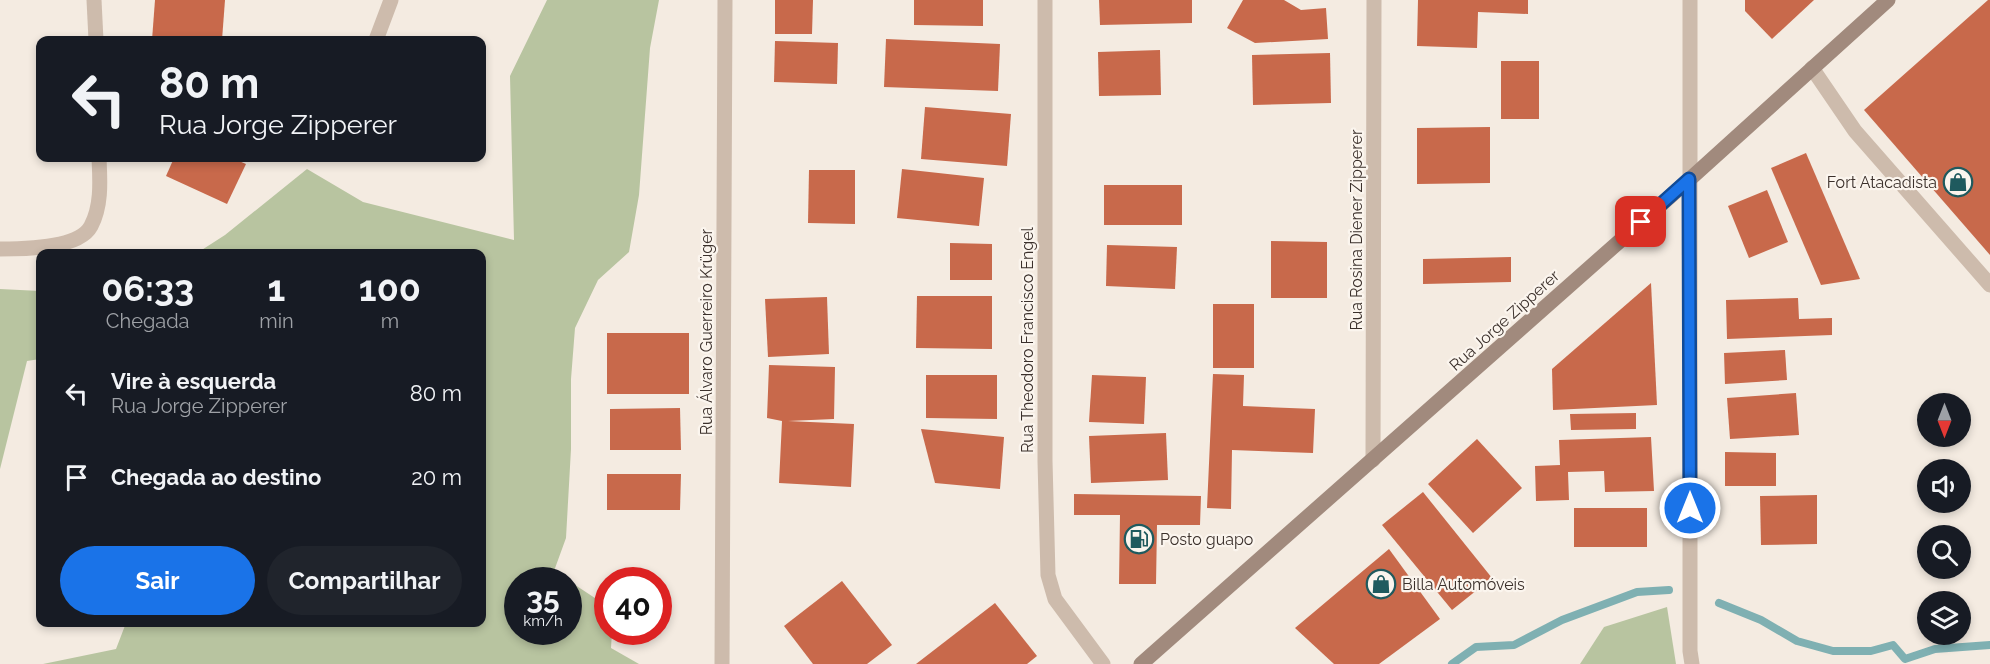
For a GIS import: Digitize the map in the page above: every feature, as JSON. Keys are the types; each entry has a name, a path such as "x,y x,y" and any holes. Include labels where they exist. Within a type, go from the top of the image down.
{"main road":[{"name":"Rua Jorge Zipperer","path":"1141,664 1888,0"}],"street":[{"path":"94,0 96,36"},
{"path":"378,36 391,0"},
{"name":"Rua Álvaro Guerreiro Krüger","path":"722,664 725,0"},
{"name":"Rua Theodoro Francisco Engel","path":"1045,0 1045,461 1048,575 1055,599 1103,664"},
{"name":"Rua Rosina Diener Zipperer","path":"1373,460 1374,0"},
{"path":"1690,0 1690,651 1692,664"},
{"path":"1812,68 1855,131 1990,285"},
{"path":"0,249 70,243 90,228 98,208 99,162"}],"green space":[{"path":"547,0 659,0 650,48 639,195 629,252 598,280 575,328 571,379 571,449 566,538 555,567 504,567 504,645 582,645 582,589 594,597 594,645 611,645 611,648 639,664 43,664 116,649 124,627 486,627 486,249 203,249 225,235 307,169 363,202 514,240 510,76"},
{"path":"0,289 36,291 36,360 27,361 0,469"},
{"path":"1667,607 1676,664 1580,664 1604,627"}],"building":[{"path":"155,0 225,0 222,36 152,36"},
{"path":"775,0 813,0 812,34 775,34"},
{"path":"914,0 983,0 983,26 914,25"},
{"path":"1099,0 1192,0 1192,23 1100,25"},
{"path":"1243,0 1284,0 1301,10 1326,8 1328,39 1255,43 1227,28"},
{"path":"1418,0 1528,0 1528,14 1478,12 1477,48 1417,46"},
{"path":"1745,0 1814,0 1772,39 1745,11"},
{"name":"Fort Atacadista","path":"1990,0 1990,255 1864,110"},
{"path":"886,39 1000,44 998,91 884,87"},
{"path":"775,41 838,43 837,84 774,82"},
{"path":"1160,50 1161,95 1099,96 1098,52"},
{"path":"1330,53 1331,103 1253,105 1252,55"},
{"path":"1501,61 1539,61 1539,119 1501,119"},
{"path":"925,107 1011,114 1007,166 921,159"},
{"path":"1490,127 1490,183 1417,184 1417,128"},
{"path":"1806,153 1860,279 1821,285 1771,168"},
{"path":"172,162 241,162 246,164 227,204 166,176"},
{"path":"902,169 984,178 979,226 897,218"},
{"path":"809,170 855,170 855,224 808,223"},
{"path":"1104,185 1182,185 1182,225 1104,225"},
{"path":"1767,190 1788,242 1749,258 1728,206"},
{"path":"1271,241 1327,242 1327,298 1271,298"},
{"path":"950,243 992,244 992,280 950,280"},
{"path":"1107,245 1177,247 1175,289 1106,286"},
{"path":"1511,257 1511,282 1423,284 1423,259"},
{"path":"1651,283 1657,405 1553,410 1552,369"},
{"path":"917,296 992,296 992,349 916,348"},
{"path":"827,297 829,354 768,357 765,299"},
{"path":"1798,298 1799,319 1832,318 1832,335 1727,339 1726,300"},
{"path":"1213,304 1254,304 1254,368 1213,368"},
{"path":"607,333 689,333 689,394 607,394"},
{"path":"1785,350 1787,380 1725,384 1724,353"},
{"path":"769,365 835,367 834,419 788,421 854,424 851,487 779,483 782,421 767,418"},
{"path":"1213,374 1244,375 1243,406 1315,409 1313,453 1232,450 1231,509 1207,508"},
{"path":"926,375 997,375 997,419 926,418"},
{"path":"1092,375 1146,377 1144,424 1089,422"},
{"path":"1796,393 1799,435 1730,439 1727,398"},
{"path":"680,408 681,450 610,450 610,409"},
{"path":"1636,413 1636,429 1571,430 1570,414"},
{"path":"921,429 1004,437 1000,489 935,483"},
{"path":"1166,433 1168,480 1091,483 1089,436"},
{"path":"1651,437 1654,491 1605,492 1604,471 1568,472 1569,500 1536,501 1535,466 1560,465 1559,440"},
{"path":"1477,439 1522,488 1473,533 1428,484"},
{"path":"1725,452 1776,453 1776,486 1725,486"},
{"path":"607,474 681,474 680,510 607,510"},
{"path":"1423,492 1492,578 1452,610 1382,525"},
{"path":"1074,494 1201,496 1200,525 1157,525 1156,584 1119,584 1120,515 1074,515"},
{"path":"1817,495 1817,544 1761,545 1760,496"},
{"path":"1574,508 1647,508 1647,547 1574,547"},
{"name":"Billa Automóveis","path":"1389,549 1440,619 1379,664 1334,664 1295,628"},
{"path":"842,581 892,645 867,664 813,664 784,626"},
{"path":"995,603 1037,656 1027,664 916,664"}],"waterway":[{"path":"1452,664 1476,647 1514,645 1562,620 1637,592 1669,590"},
{"path":"1719,603 1761,620 1797,641 1833,651 1871,651 1893,645 1905,659 1935,649 1990,645"}],"place":[{"name":"Fort Atacadista","path":"1958,182"},
{"name":"Posto guapo","path":"1139,539"},
{"name":"Billa Automóveis","path":"1381,584"}],"route":[{"path":"1641,222 1689,179 1690,508"}]}
